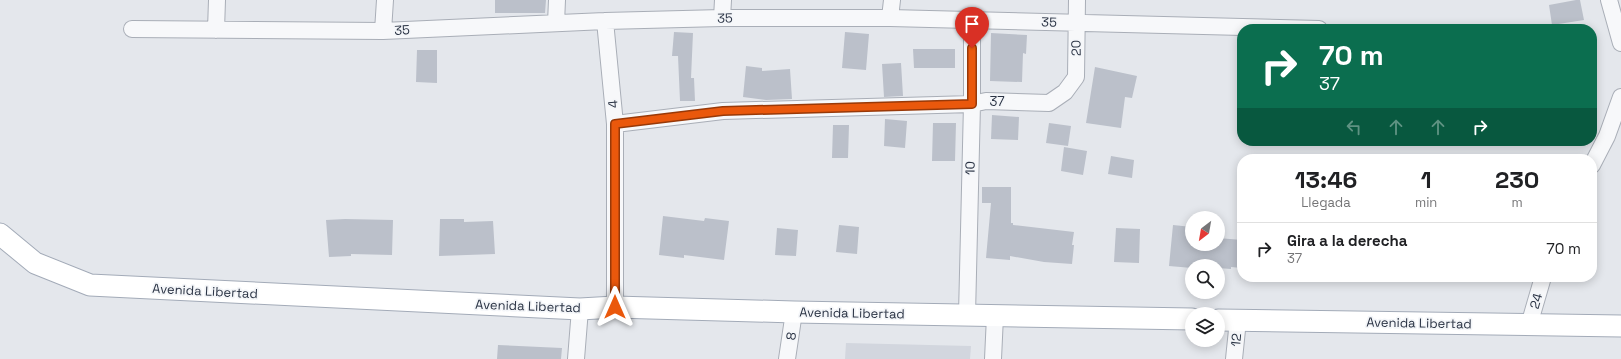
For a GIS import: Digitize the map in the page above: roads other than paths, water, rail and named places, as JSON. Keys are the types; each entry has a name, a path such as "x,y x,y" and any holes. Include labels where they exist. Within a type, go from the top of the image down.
{"main road":[{"name":"Avenida Libertad","path":"0,234 35,263 90,285 580,308 615,307 794,312 1185,319"},
{"name":"Avenida Libertad","path":"1228,320 1621,326"}],"street":[{"path":"216,30 217,0"},
{"path":"383,31 385,0"},
{"path":"556,23 558,0"},
{"path":"722,18 723,0"},
{"path":"890,18 892,0"},
{"name":"20","path":"1065,92 1076,78 1077,0"},
{"path":"1609,0 1621,43"},
{"name":"35","path":"132,29 383,31 605,21 722,18 890,18 1237,27"},
{"name":"10","path":"967,315 972,104 972,20"},
{"name":"4","path":"605,21 615,124 615,307"},
{"name":"37","path":"615,124 723,111 972,104 986,100 1049,103 1065,92"},
{"path":"1597,158 1614,136 1621,98"},
{"name":"24","path":"1529,325 1542,282"},
{"path":"576,359 580,308"},
{"name":"8","path":"787,359 794,312"},
{"path":"993,359 995,316"},
{"name":"12","path":"1228,320 1234,359"}]}
